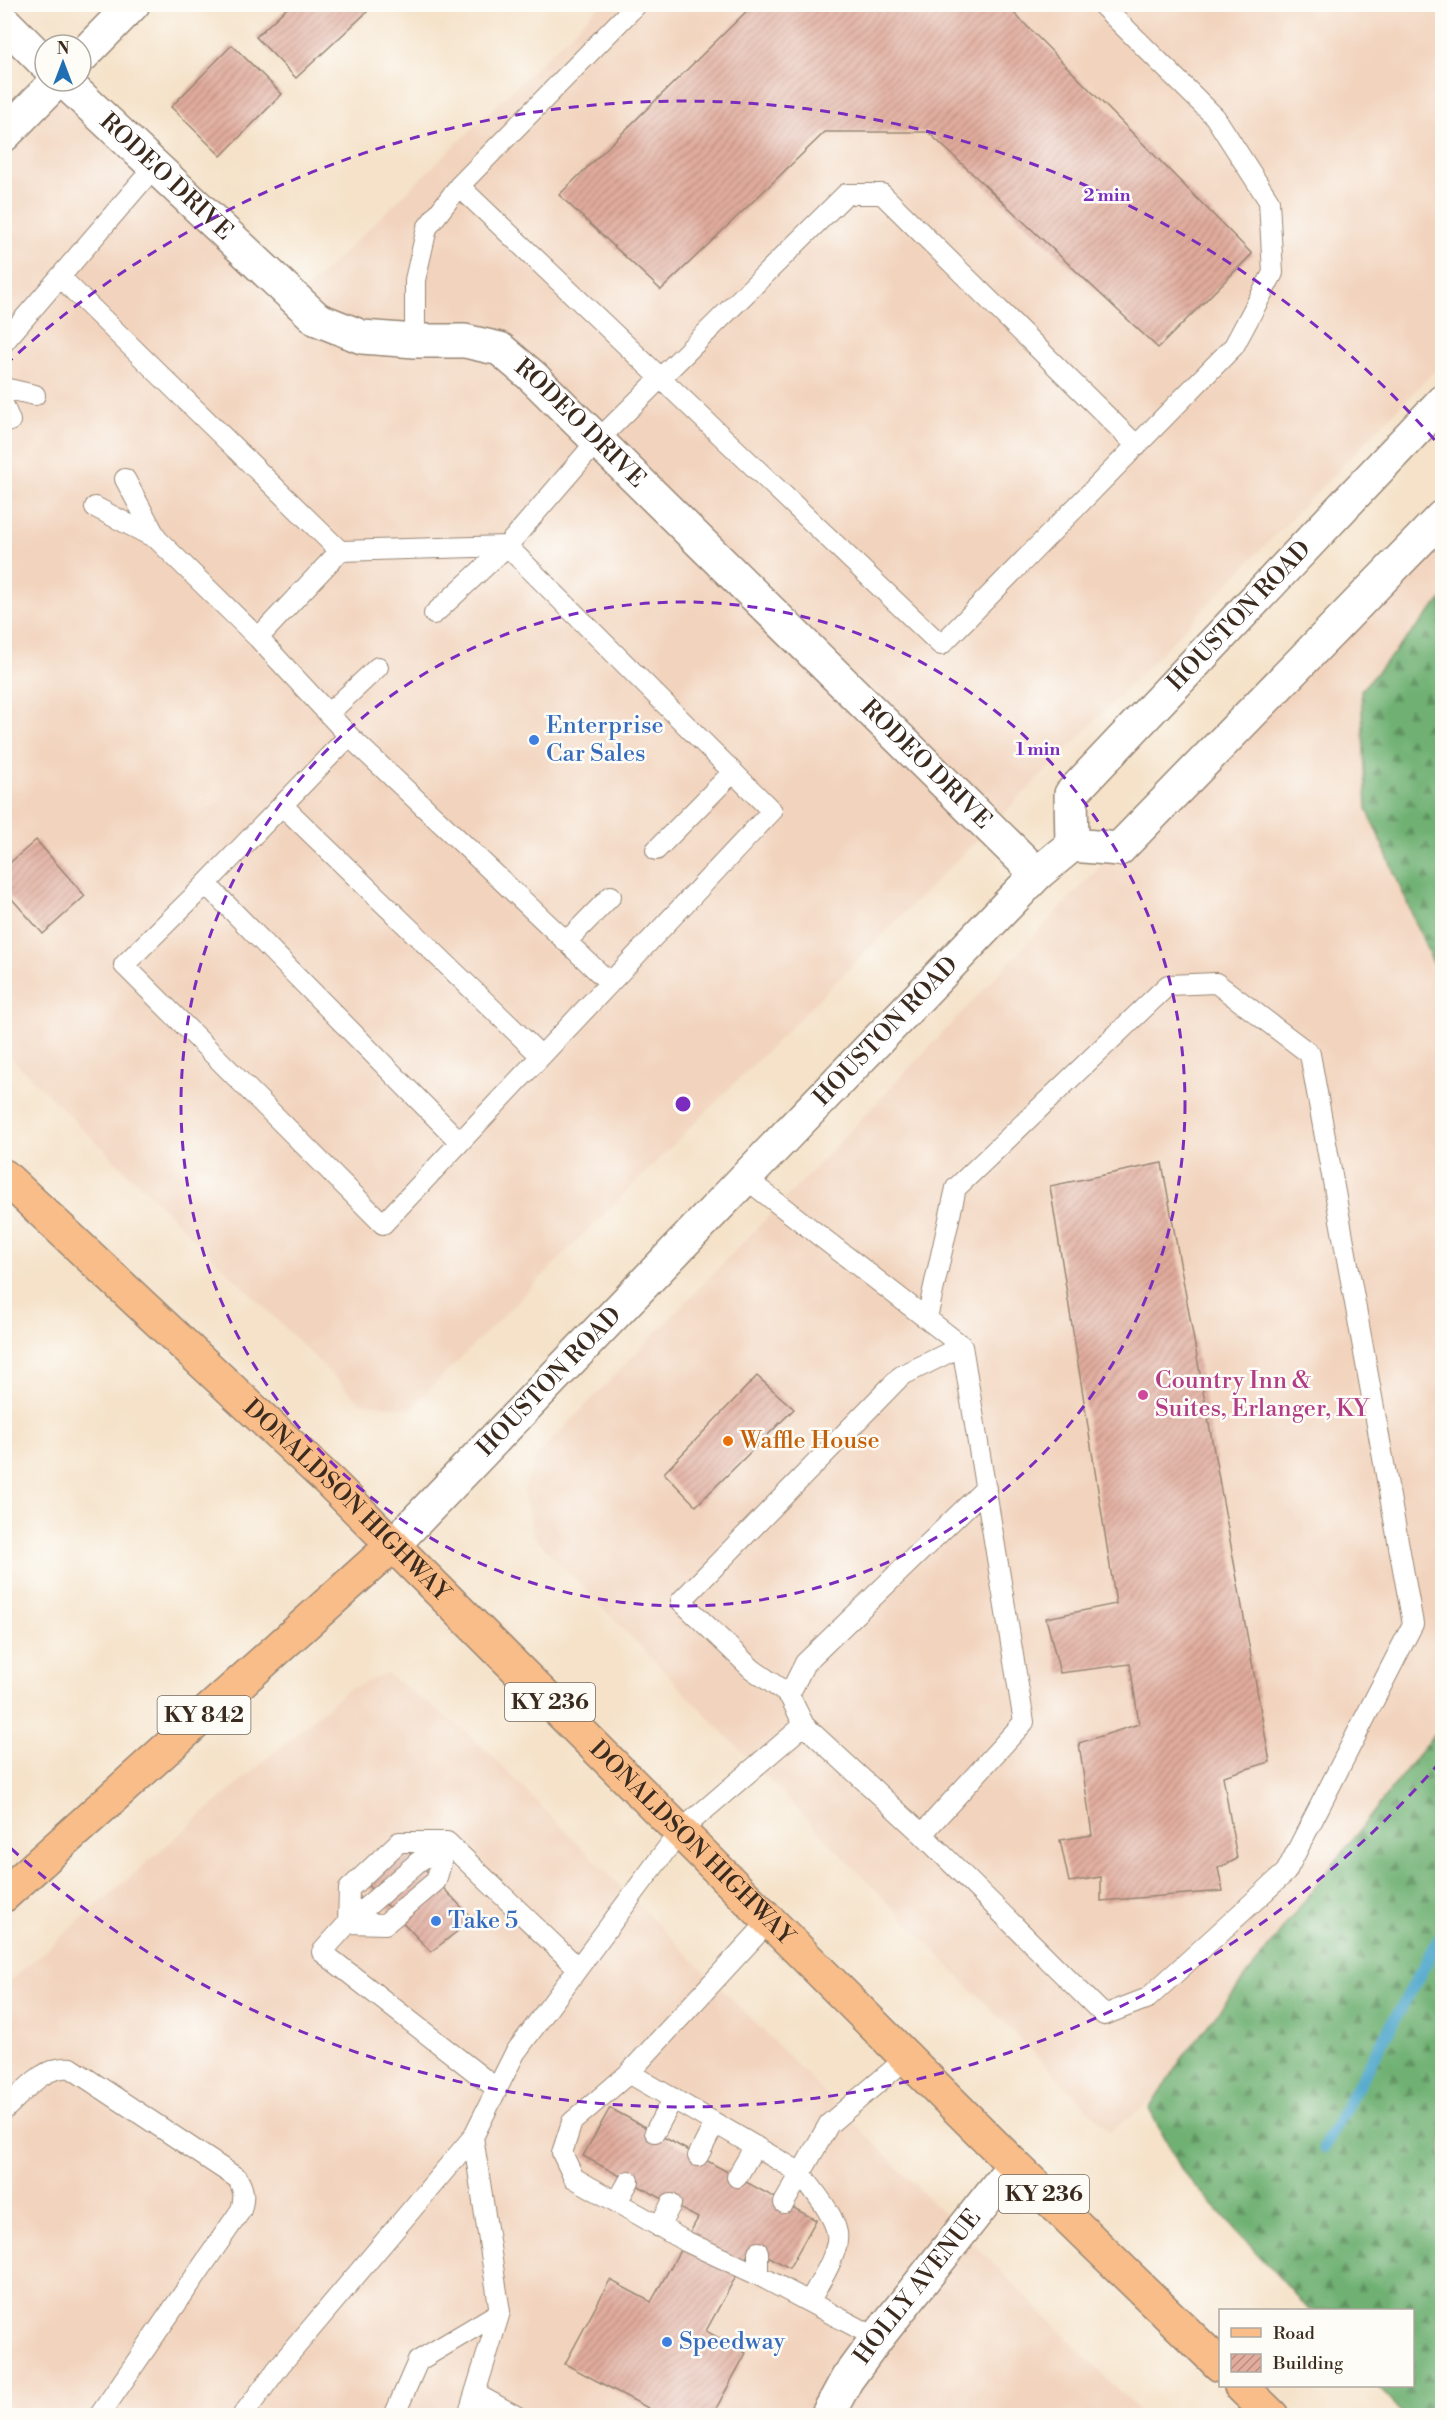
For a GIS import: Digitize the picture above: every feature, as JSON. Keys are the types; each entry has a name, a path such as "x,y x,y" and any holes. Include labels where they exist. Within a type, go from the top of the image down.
{"main road":[{"name":"DONALDSON HIGHWAY","path":"4,1176 330,1482 1014,2165 1219,2363"},
{"name":"HOUSTON ROAD","path":"4,1895 393,1545"},
{"path":"1243,2387 1272,2415"}],"street":[{"path":"93,45 133,4"},
{"path":"4,22 33,51"},
{"path":"4,135 45,93"},
{"name":"RODEO DRIVE","path":"77,93 317,319 362,337 415,341 465,341 500,349 532,376 598,440 1037,874"},
{"name":"HOUSTON ROAD","path":"393,1545 1037,874 1072,845 1071,794 1443,402"},
{"path":"1072,845 1119,849 1443,517"},
{"name":"HOLLY AVENUE","path":"833,2414 847,2379 1014,2165"}],"lane":[{"path":"415,341 415,280 427,228 459,186 637,4"},
{"path":"459,186 941,645 1234,346 1273,273 1269,201 1215,117 1101,4"},
{"path":"4,342 61,278 154,166"},
{"path":"434,614 507,546 598,440 660,376 846,194 882,194 1137,446"},
{"path":"61,278 340,551"},
{"path":"4,388 35,395"},
{"path":"125,479 157,538 258,638 349,736 610,983"},
{"path":"95,507 157,538"},
{"path":"258,638 340,551 507,546 772,811 383,1224 124,965 349,736"},
{"path":"328,714 378,667"},
{"path":"656,850 733,772"},
{"path":"282,805 541,1056"},
{"path":"206,884 460,1142"},
{"path":"566,942 611,896"},
{"path":"927,1318 956,1188 1168,986 1216,983 1311,1054 1413,1624 1286,1872 1148,1998 1104,2015 922,1834 804,1725 789,1695 752,1669 681,1601 901,1376 962,1346"},
{"path":"745,1178 962,1346 1024,1722 922,1834"},
{"path":"789,1695 805,1663 986,1488"},
{"path":"242,2415 280,2364 473,2137 514,2053 680,1830 804,1725"},
{"path":"497,2090 322,1952 348,1923 350,1889 399,1842 447,1842 578,1968"},
{"path":"348,1923 385,1924 436,1881 447,1842"},
{"path":"770,1920 628,2073 572,2122 562,2153 574,2178 659,2227 758,2275 877,2338"},
{"path":"784,2203 829,2124 908,2057"},
{"path":"4,2110 45,2073 55,2068 71,2068 237,2178 243,2187 245,2197 242,2210 99,2415"},
{"path":"628,2073 801,2173 830,2216 837,2234 833,2256 809,2302"},
{"path":"655,2132 673,2098"},
{"path":"698,2156 715,2123"},
{"path":"468,2415 500,2312 473,2137"},
{"path":"737,2177 754,2146"},
{"path":"617,2202 628,2181"},
{"path":"659,2227 671,2204"},
{"path":"758,2252 758,2275"},
{"path":"394,2415 418,2361 500,2312"},
{"path":"476,2394 516,2415"}],"shaded area":[{"path":"600,5 1442,5 1442,363 1063,754 410,1409 360,1402 5,1052 4,135 45,93 70,93 296,299"},
{"path":"1442,504 1442,2060 1311,1984 1110,2132 534,1537 523,1494 536,1457 812,1171"},
{"path":"386,1673 472,1736 1143,2415 5,2415 4,1986 344,1692"}],"green space":[{"path":"1442,599 1442,984 1367,809 1361,690"},
{"path":"1442,1724 1442,2415 1405,2415 1378,2387 1414,2387 1414,2309 1308,2309 1183,2172 1149,2109 1181,2060"}],"building":[{"path":"291,4 360,4 367,12 296,78 256,37"},
{"path":"754,4 1005,4 1252,254 1158,348 928,132 825,132 661,290 559,195"},
{"path":"232,45 282,94 221,156 171,107"},
{"path":"36,840 85,896 43,934 4,890 4,868"},
{"name":"Country Inn & Suites, Erlanger, KY","path":"1162,1163 1270,1762 1223,1776 1237,1859 1218,1868 1223,1891 1101,1901 1101,1877 1069,1882 1060,1840 1092,1835 1079,1743 1139,1724 1130,1664 1060,1673 1046,1618 1116,1604 1050,1186"},
{"name":"Waffle House","path":"757,1376 794,1409 696,1506 664,1473"},
{"path":"399,1842 473,1919 431,1952 356,1873"},
{"path":"610,2108 816,2220 789,2268 752,2247 706,2331 746,2353 712,2416 663,2416 565,2364 610,2280 651,2302 698,2218 583,2156"}],"waterway":[{"path":"1324,2147 1442,1934"}],"place":[{"name":"Enterprise Car Sales","path":"534,740"},
{"name":"Country Inn & Suites, Erlanger, KY","path":"1143,1395"},
{"name":"Waffle House","path":"728,1441"},
{"name":"Take 5","path":"436,1921"},
{"name":"Speedway","path":"667,2342"}]}
